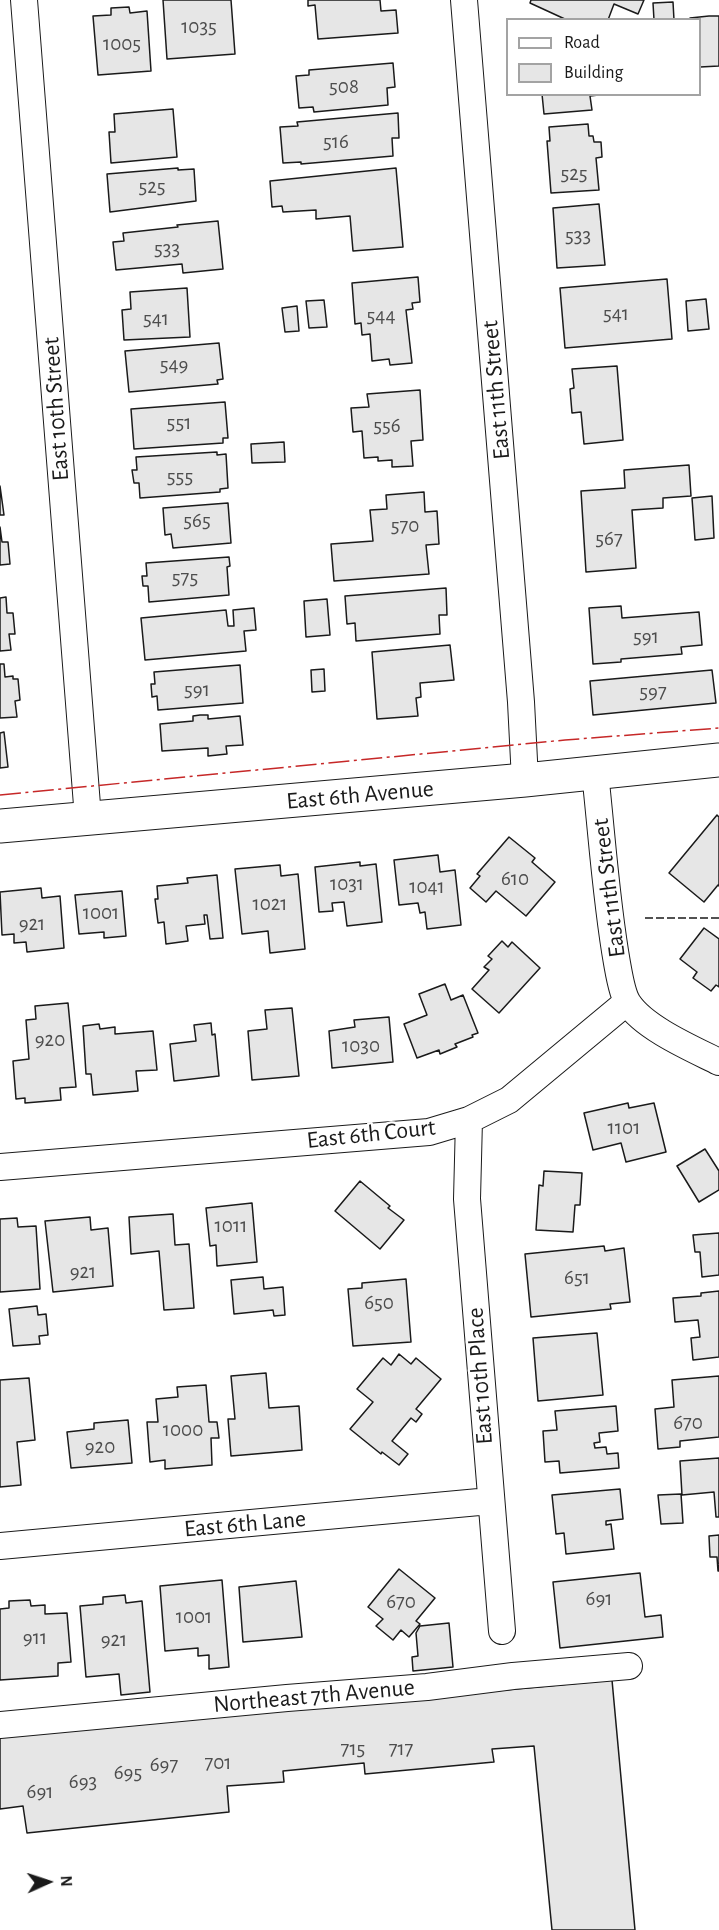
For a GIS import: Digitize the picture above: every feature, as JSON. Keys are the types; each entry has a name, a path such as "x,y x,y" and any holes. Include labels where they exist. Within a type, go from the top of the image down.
{"street":[{"name":"East 10th Street","path":"24,0 88,818"},
{"name":"East 11th Street","path":"464,0 520,690 525,780"},
{"name":"East 6th Avenue","path":"0,826 525,780 719,760"},
{"name":"East 11th Street","path":"596,773 612,935 627,1002"},
{"path":"627,1002 658,1029 719,1062"},
{"name":"East 6th Court","path":"0,1167 429,1132 469,1120 509,1100 627,1002"},
{"name":"East 10th Place","path":"469,1120 467,1199 502,1631"},
{"name":"East 6th Lane","path":"0,1546 490,1501"},
{"name":"Northeast 7th Avenue","path":"0,1725 428,1687 513,1676 629,1666"}],"building":[{"path":"163,0 231,0 235,54 167,59"},
{"path":"308,0 380,0 381,11 396,10 398,33 318,39 315,5 308,6"},
{"path":"531,0 644,0 638,14 614,4 609,18 563,18 530,3"},
{"path":"673,2 674,18 654,18 653,3"},
{"path":"129,7 130,13 147,11 151,71 98,75 93,16 111,15 111,8"},
{"path":"719,16 719,66 701,67 701,18 690,18"},
{"path":"393,63 395,87 387,88 388,105 314,112 313,107 299,108 296,76 309,75 309,70"},
{"path":"542,96 590,96 592,110 544,114"},
{"path":"173,109 177,157 111,163 109,132 115,132 114,114"},
{"path":"398,113 399,138 392,138 393,156 301,164 301,162 283,163 280,127 298,126 297,122"},
{"path":"588,124 589,136 593,136 594,142 601,142 602,157 596,158 599,190 551,193 547,141 550,141 549,127"},
{"path":"178,168 178,170 194,169 196,201 110,212 107,174"},
{"path":"396,168 403,247 353,251 350,216 316,219 316,210 283,212 282,206 272,207 270,181"},
{"path":"599,204 605,265 557,268 553,208"},
{"path":"218,221 223,269 183,273 182,264 116,270 113,242 124,241 123,233"},
{"path":"418,277 420,302 412,303 413,309 406,310 412,363 390,365 389,359 372,361 370,334 362,335 361,323 355,324 352,283"},
{"path":"667,279 672,339 565,348 560,288"},
{"path":"187,288 190,337 124,340 122,310 131,309 130,292"},
{"path":"706,299 709,329 688,331 686,301"},
{"path":"324,300 327,327 309,328 306,301"},
{"path":"297,306 299,331 285,332 282,308"},
{"path":"219,343 223,379 217,380 218,384 129,392 125,351"},
{"path":"617,366 623,440 584,444 581,412 572,413 570,389 574,388 572,369"},
{"path":"420,390 423,440 411,441 413,466 392,467 392,460 378,461 378,457 364,458 362,431 353,432 351,408 369,407 367,394"},
{"path":"225,402 228,438 223,438 223,443 134,449 131,409"},
{"path":"284,442 285,462 252,463 251,444"},
{"path":"217,452 217,455 226,454 228,488 220,489 220,492 140,498 139,483 134,483 132,470 137,470 136,457"},
{"path":"689,465 691,496 663,498 663,508 632,510 636,568 586,572 581,491 625,488 624,470"},
{"path":"0,486 4,515 0,515"},
{"path":"424,492 425,512 437,511 439,544 426,545 429,574 334,581 331,544 373,541 370,510 387,509 386,495"},
{"path":"712,496 714,538 695,540 692,498"},
{"path":"228,503 231,543 173,548 171,534 165,535 163,508"},
{"path":"0,527 2,542 8,542 10,564 0,565"},
{"path":"229,557 230,566 227,567 229,595 149,602 148,586 143,586 142,576 147,576 146,563"},
{"path":"446,588 447,615 439,615 440,634 356,641 355,623 347,624 345,596"},
{"path":"6,597 7,613 13,613 15,634 9,634 11,650 0,651 0,598"},
{"path":"327,599 330,635 306,637 304,601"},
{"path":"621,606 622,618 699,612 702,645 681,647 682,654 621,659 621,662 593,664 589,608"},
{"path":"254,608 256,630 244,631 246,651 145,660 141,618 226,610 228,626 234,626 233,610"},
{"path":"450,645 454,680 420,683 421,697 416,698 418,716 377,719 372,652"},
{"path":"0,664 4,664 5,677 13,676 13,679 18,679 20,700 15,701 17,717 0,718"},
{"path":"240,665 243,703 158,710 157,696 152,697 151,684 155,684 154,672"},
{"path":"324,669 325,691 312,692 311,670"},
{"path":"712,670 716,703 593,715 590,681"},
{"path":"208,715 208,719 240,716 243,745 226,746 227,754 208,756 208,748 162,751 160,724 193,721 193,716"},
{"path":"4,732 8,767 0,768 0,733"},
{"path":"717,815 719,817 719,886 704,902 669,873"},
{"path":"509,837 535,858 532,862 555,882 526,916 496,891 486,902 470,888 480,876 477,874"},
{"path":"438,855 440,872 455,870 461,925 427,929 425,912 420,913 418,903 399,905 394,860"},
{"path":"360,862 360,866 376,864 382,922 347,926 344,902 332,903 333,911 319,912 315,867"},
{"path":"280,865 281,876 298,874 305,949 270,953 268,931 242,934 235,869"},
{"path":"217,875 223,938 210,939 207,915 204,915 205,924 186,926 188,941 166,944 164,922 158,923 155,899 158,899 157,886 188,883 187,878"},
{"path":"41,888 42,898 60,896 64,948 27,952 26,942 14,943 14,934 2,935 0,892"},
{"path":"122,891 126,936 104,938 104,932 79,934 75,895"},
{"path":"704,928 719,939 719,987 716,985 711,991 693,978 697,972 680,959"},
{"path":"502,941 508,947 512,942 540,968 499,1013 472,989 489,970 484,967 492,959 488,956"},
{"path":"445,984 451,1000 463,995 478,1033 455,1044 457,1047 440,1054 439,1050 417,1058 404,1024 427,1015 419,994"},
{"path":"68,1003 76,1087 60,1088 61,1100 25,1103 25,1098 16,1099 13,1061 29,1059 26,1020 36,1019 35,1006"},
{"path":"292,1008 299,1076 252,1080 248,1031 267,1029 265,1010"},
{"path":"389,1017 393,1062 332,1068 329,1031 355,1027 354,1020"},
{"path":"211,1023 212,1035 215,1034 219,1076 174,1081 170,1044 196,1041 194,1025"},
{"path":"99,1024 100,1029 115,1027 115,1034 153,1031 157,1070 136,1071 138,1091 93,1095 91,1074 86,1074 83,1026"},
{"path":"628,1103 629,1108 654,1103 666,1152 626,1162 621,1143 593,1150 584,1113"},
{"path":"705,1149 719,1171 719,1190 699,1202 677,1166"},
{"path":"544,1171 582,1173 580,1205 575,1205 573,1232 536,1230 539,1185 543,1186"},
{"path":"360,1181 404,1220 380,1249 335,1211"},
{"path":"252,1203 257,1262 217,1266 216,1245 210,1246 206,1208"},
{"path":"173,1214 175,1245 189,1244 194,1308 164,1310 159,1251 131,1254 129,1217"},
{"path":"90,1217 91,1230 108,1228 113,1286 53,1292 45,1221"},
{"path":"17,1218 18,1227 36,1226 40,1289 0,1292 0,1219"},
{"path":"719,1233 719,1275 702,1277 700,1252 695,1252 693,1235"},
{"path":"604,1246 605,1251 624,1248 630,1302 610,1304 611,1309 531,1317 525,1254"},
{"path":"263,1277 264,1289 283,1287 285,1315 274,1316 273,1310 234,1314 231,1280"},
{"path":"406,1279 411,1342 353,1346 348,1289 362,1288 362,1283"},
{"path":"719,1291 719,1357 693,1360 691,1338 700,1337 698,1320 675,1322 673,1298 701,1296 701,1293"},
{"path":"37,1306 38,1315 46,1314 48,1335 39,1336 40,1344 13,1346 9,1309"},
{"path":"597,1333 603,1395 538,1401 533,1338"},
{"path":"399,1354 411,1364 416,1358 441,1379 416,1409 422,1414 416,1422 411,1418 392,1441 408,1454 399,1465 350,1429 373,1402 357,1389 383,1358 391,1365"},
{"path":"266,1373 269,1408 299,1406 302,1450 231,1456 228,1419 235,1419 231,1376"},
{"path":"719,1376 719,1437 680,1441 680,1447 658,1449 655,1409 674,1407 672,1380"},
{"path":"29,1378 35,1440 17,1442 21,1485 0,1487 0,1380"},
{"path":"206,1385 209,1422 217,1422 219,1438 211,1438 212,1465 165,1469 165,1460 150,1462 147,1422 158,1422 156,1399 178,1397 177,1387"},
{"path":"616,1406 618,1431 599,1433 600,1442 594,1443 595,1448 606,1447 607,1454 618,1453 619,1468 560,1473 559,1461 545,1462 543,1431 557,1430 555,1411"},
{"path":"128,1420 132,1463 71,1468 67,1432 94,1429 94,1423"},
{"path":"719,1458 719,1517 716,1517 714,1492 682,1495 680,1461"},
{"path":"620,1489 623,1519 606,1521 606,1525 611,1524 614,1549 566,1554 564,1533 556,1534 552,1495"},
{"path":"681,1494 683,1523 661,1524 658,1495"},
{"path":"719,1535 718,1571 717,1557 710,1557 709,1536"},
{"path":"399,1569 435,1598 416,1621 420,1624 409,1637 401,1630 393,1640 376,1626 383,1619 368,1607"},
{"path":"640,1573 645,1617 661,1615 663,1637 560,1648 553,1582"},
{"path":"222,1580 229,1667 209,1669 209,1655 198,1656 198,1648 165,1651 160,1586"},
{"path":"296,1581 302,1637 243,1642 239,1587"},
{"path":"125,1595 126,1603 142,1601 150,1692 121,1695 119,1674 86,1677 80,1606 103,1604 103,1597"},
{"path":"30,1600 31,1606 45,1605 45,1614 67,1613 71,1662 58,1663 58,1676 0,1680 0,1609 9,1608 9,1601"},
{"path":"449,1623 453,1667 413,1671 412,1657 418,1656 416,1633 420,1626"},
{"path":"612,1680 635,1930 552,1930 534,1746 492,1749 494,1762 365,1774 364,1763 283,1771 284,1782 227,1786 229,1812 27,1833 23,1806 0,1809 0,1737"}],"fence":[{"path":"645,918 719,918"}],"power":[{"path":"0,795 565,740 719,728"}]}
